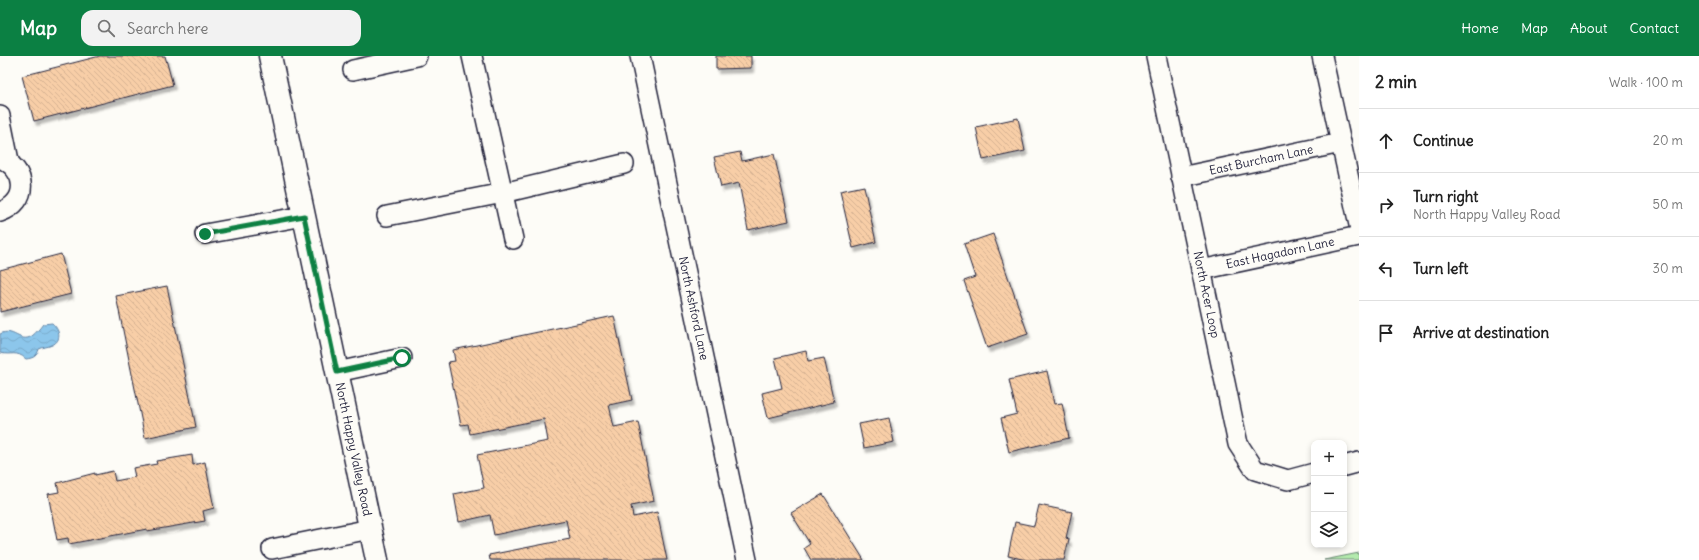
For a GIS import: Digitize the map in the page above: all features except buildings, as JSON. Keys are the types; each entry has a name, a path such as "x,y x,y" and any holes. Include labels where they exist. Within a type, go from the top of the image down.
{"main road":[{"name":"North Happy Valley Road","path":"270,56 377,560"}],"street":[{"path":"353,70 417,56"},
{"path":"472,56 513,239"},
{"name":"North Ashford Lane","path":"640,56 747,560"},
{"name":"North Acer Loop","path":"1156,56 1238,444 1255,470 1288,480 1311,474"},
{"path":"1322,56 1359,225"},
{"path":"0,116 4,159 18,172 22,186 20,195 14,203 7,210 0,212"},
{"name":"East Burcham Lane","path":"1181,177 1341,143"},
{"path":"387,216 503,193 624,164"},
{"path":"205,234 304,216"},
{"name":"East Hagadorn Lane","path":"1201,270 1359,236"},
{"path":"337,372 402,358"},
{"path":"1347,465 1359,462"},
{"path":"272,549 370,529"}],"green space":[{"path":"1359,553 1359,560 1324,560"}],"water":[{"path":"52,323 58,331 58,340 52,345 39,349 33,357 26,359 17,354 0,353 0,334 9,332 20,337 28,338 32,336 43,324"}],"route":[{"path":"205,234 304,216 337,372 402,358"}]}
